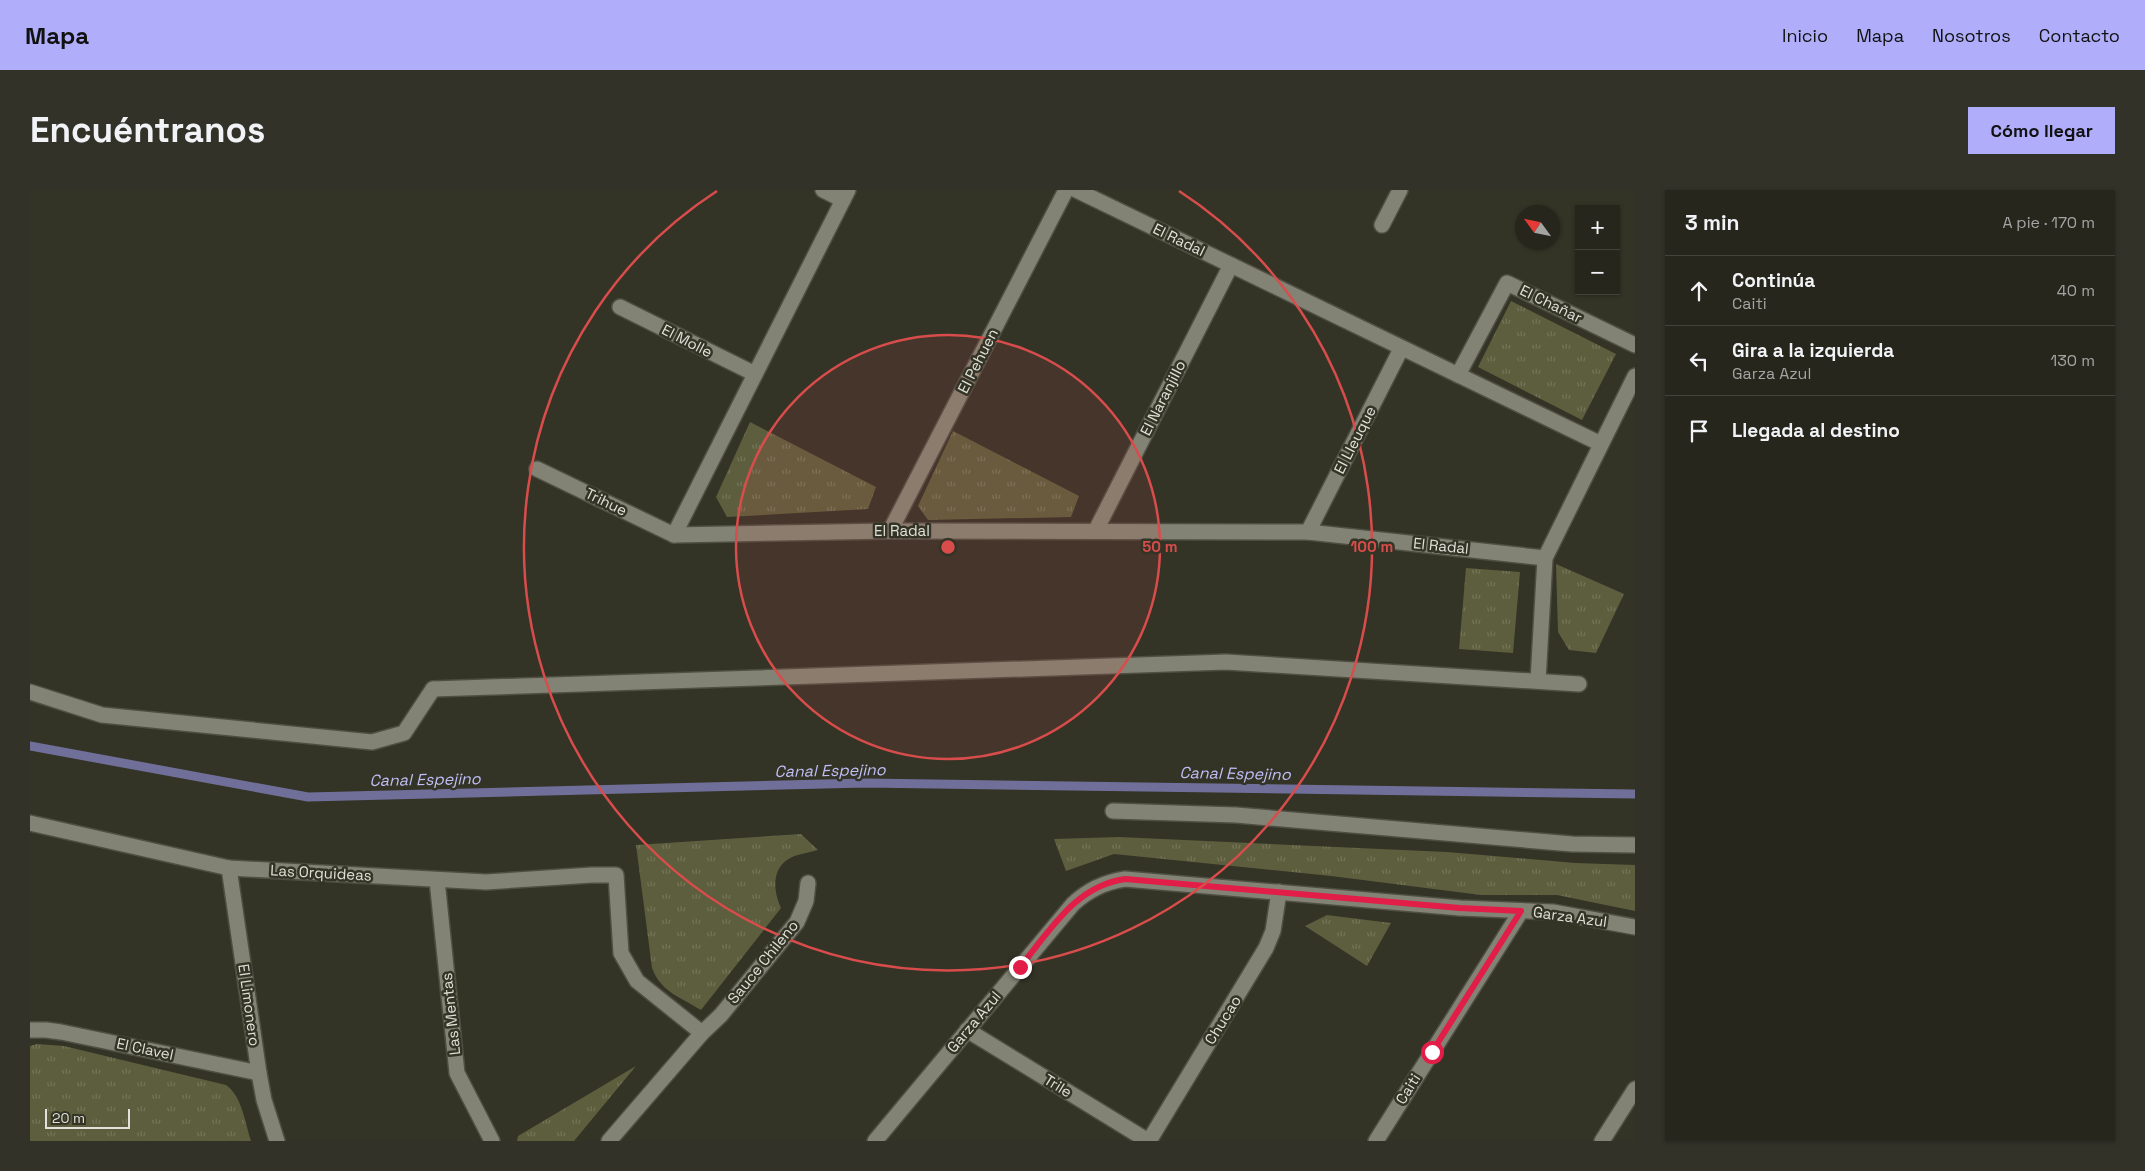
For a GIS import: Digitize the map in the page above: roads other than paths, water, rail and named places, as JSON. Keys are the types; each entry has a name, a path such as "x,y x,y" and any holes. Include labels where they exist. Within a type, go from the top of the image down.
{"street":[{"path":"674,535 845,195 823,190"},
{"name":"El Pehuen","path":"890,531 1066,190"},
{"name":"El Radal","path":"1076,190 1401,349 1601,444"},
{"path":"1382,225 1400,190"},
{"name":"El Naranjillo","path":"1096,530 1231,265"},
{"name":"El Chañar","path":"1458,375 1506,283 1635,345"},
{"name":"El Molle","path":"620,307 755,374"},
{"name":"El Lleuque","path":"1308,532 1401,349"},
{"path":"1538,681 1545,558 1635,376"},
{"name":"Trihue","path":"537,469 674,535"},
{"name":"El Radal","path":"674,535 1096,530 1308,532 1545,558"},
{"path":"30,692 102,715 372,742 404,733 433,689 1226,662 1578,684"},
{"path":"1113,811 1236,815 1572,844 1635,845"},
{"name":"Las Orquideas","path":"30,823 229,868 486,882 616,875 621,953 637,981 702,1033"},
{"name":"El Limonero","path":"229,868 259,1073 264,1100 276,1141"},
{"name":"Garza Azul","path":"874,1141 1073,904 1083,895 1104,884 1125,879 1460,908 1571,914 1635,927"},
{"name":"Las Mentas","path":"437,880 457,1073 492,1141"},
{"name":"Sauce Chileno","path":"609,1141 702,1033 721,1015 797,922 806,901 808,883"},
{"name":"Chucao","path":"1149,1141 1266,948 1274,931 1279,892"},
{"name":"Caiti","path":"1376,1141 1521,911"},
{"name":"El Clavel","path":"30,1030 61,1032 259,1073"},
{"name":"Trile","path":"968,1030 1149,1141"},
{"path":"1602,1141 1635,1089"}],"waterway":[{"name":"Canal Espejino","path":"30,746 308,797 866,783 1635,794"}]}
